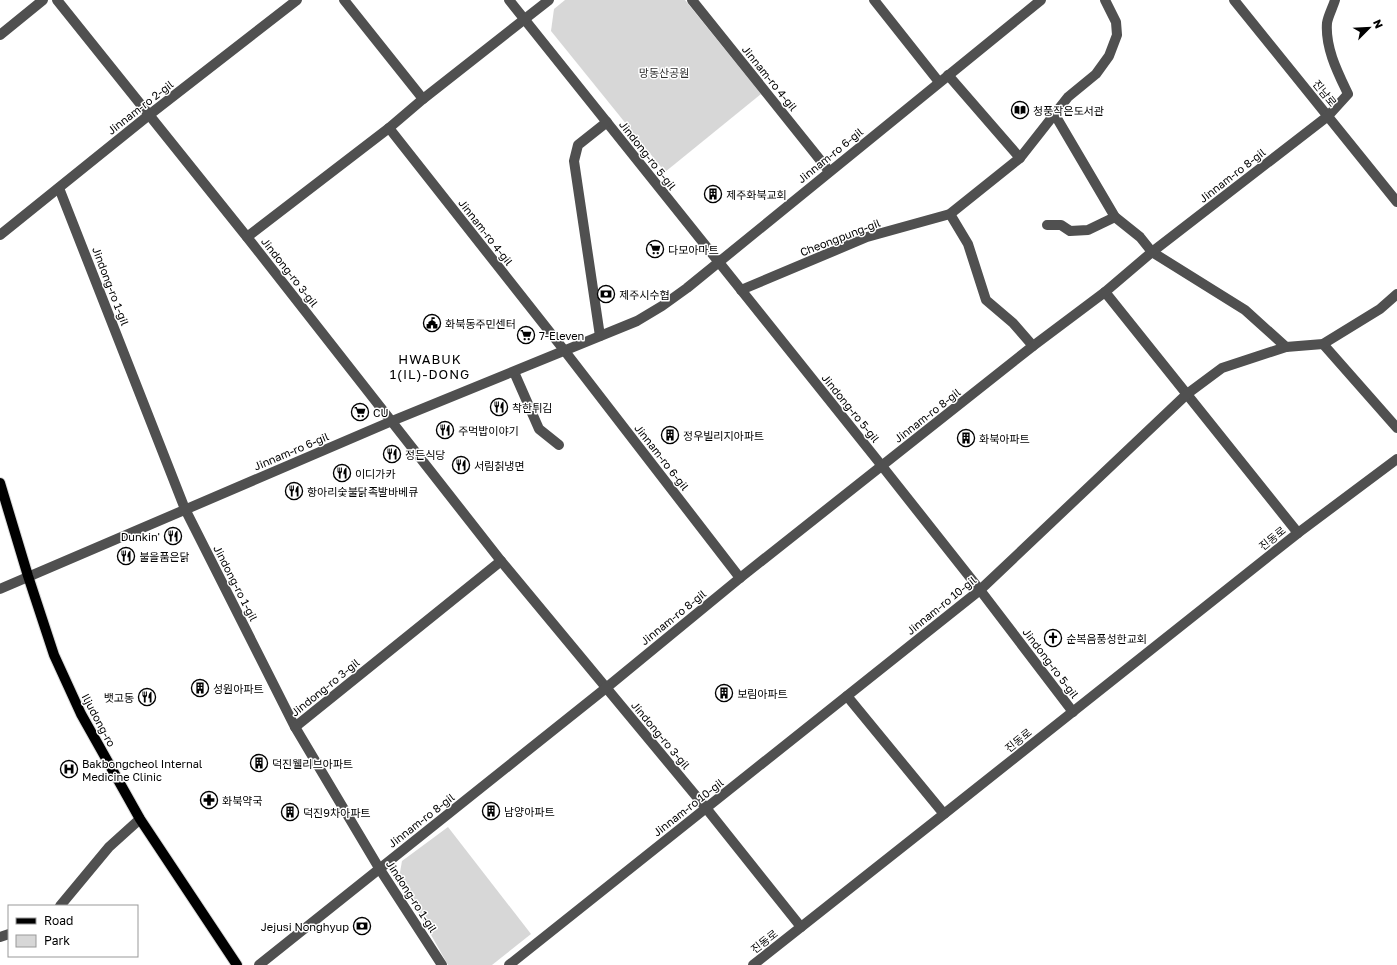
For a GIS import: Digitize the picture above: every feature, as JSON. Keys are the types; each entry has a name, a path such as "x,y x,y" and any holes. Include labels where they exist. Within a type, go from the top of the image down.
{"main road":[{"name":"Iljudong-ro","path":"0,483 54,655 81,714 140,819 237,965"}],"street":[{"path":"0,35 43,0"},
{"name":"Jindong-ro 3-gil","path":"57,0 248,237 501,561 706,808 801,927"},
{"name":"Jinnam-ro 2-gil","path":"0,235 149,115 298,0"},
{"path":"344,0 423,99"},
{"name":"Jindong-ro 5-gil","path":"509,0 882,466 980,590 1072,712"},
{"path":"248,237 549,0"},
{"name":"Jinnam-ro 4-gil","path":"692,0 829,171"},
{"path":"874,0 940,82"},
{"name":"Jinnam-ro 6-gil","path":"0,589 392,421 636,321 662,306 718,263 829,171 1041,0"},
{"name":"Cheongpung-gil","path":"741,290 867,237 950,214 1020,158 1055,116 1068,97 1096,74 1109,56 1117,35 1116,22 1105,0"},
{"name":"진남로","path":"1234,0 1397,202"},
{"name":"Jinnam-ro 8-gil","path":"259,965 606,688 740,578 1033,346 1105,292 1152,252 1328,116 1348,94 1336,67 1328,40 1327,23 1335,0"},
{"path":"948,75 1020,158"},
{"path":"1055,116 1115,217 1140,237 1152,252 1245,310 1286,347"},
{"name":"Jindong-ro 5-gil","path":"600,336 574,161 578,146 606,122"},
{"name":"Jinnam-ro 4-gil","path":"388,128 564,350"},
{"name":"Jindong-ro 1-gil","path":"59,188 185,509 295,727 379,868 442,965"},
{"path":"950,214 968,244 986,300 1014,323 1033,346"},
{"path":"1047,225 1061,225 1070,232 1088,230 1115,217"},
{"path":"1105,292 1187,394"},
{"name":"Jinnam-ro 10-gil","path":"509,965 980,590 1187,394 1222,368 1286,347 1323,344 1380,309 1397,294"},
{"path":"1323,344 1397,428"},
{"name":"Jinnam-ro 6-gil","path":"564,350 740,578"},
{"path":"514,372 539,429 558,445"},
{"name":"진동로","path":"1187,394 1298,532"},
{"name":"진동로","path":"753,965 1298,532 1397,459"},
{"name":"Jindong-ro 3-gil","path":"295,727 501,561"},
{"path":"847,696 944,814"},
{"path":"61,905 109,847 140,819"}],"green space":[{"name":"망동산공원","path":"565,0 685,0 761,94 665,172 551,31 554,9"},
{"path":"448,827 531,934 492,965 448,965 399,878 402,861"}],"place":[{"name":"청풍작은도서관","path":"1020,110"},
{"name":"제주화북교회","path":"713,194"},
{"name":"다모아마트","path":"655,249"},
{"name":"제주시수협","path":"606,294"},
{"name":"화북동주민센터","path":"432,323"},
{"name":"7-Eleven","path":"526,335"},
{"name":"착한튀김","path":"499,407"},
{"name":"CU","path":"360,412"},
{"name":"주먹밥이야기","path":"445,430"},
{"name":"정우빌리지아파트","path":"670,435"},
{"name":"화북아파트","path":"966,438"},
{"name":"정든식당","path":"392,454"},
{"name":"서림칡냉면","path":"461,465"},
{"name":"이디가카","path":"342,473"},
{"name":"항아리숯불닭족발바베큐","path":"294,491"},
{"name":"Dunkin'","path":"173,536"},
{"name":"불을품은닭","path":"126,556"},
{"name":"순복음풍성한교회","path":"1053,638"},
{"name":"성원아파트","path":"200,688"},
{"name":"보림아파트","path":"724,693"},
{"name":"뱃고동","path":"147,697"},
{"name":"덕진웰리브아파트","path":"259,763"},
{"name":"Bakbongcheol Internal Medicine Clinic","path":"69,769"},
{"name":"화북약국","path":"209,800"},
{"name":"남양아파트","path":"491,811"},
{"name":"덕진9차아파트","path":"290,812"},
{"name":"Jejusi Nonghyup","path":"362,926"}],"district":[{"name":"HWABUK 1(IL)-DONG","path":"430,366"}]}
